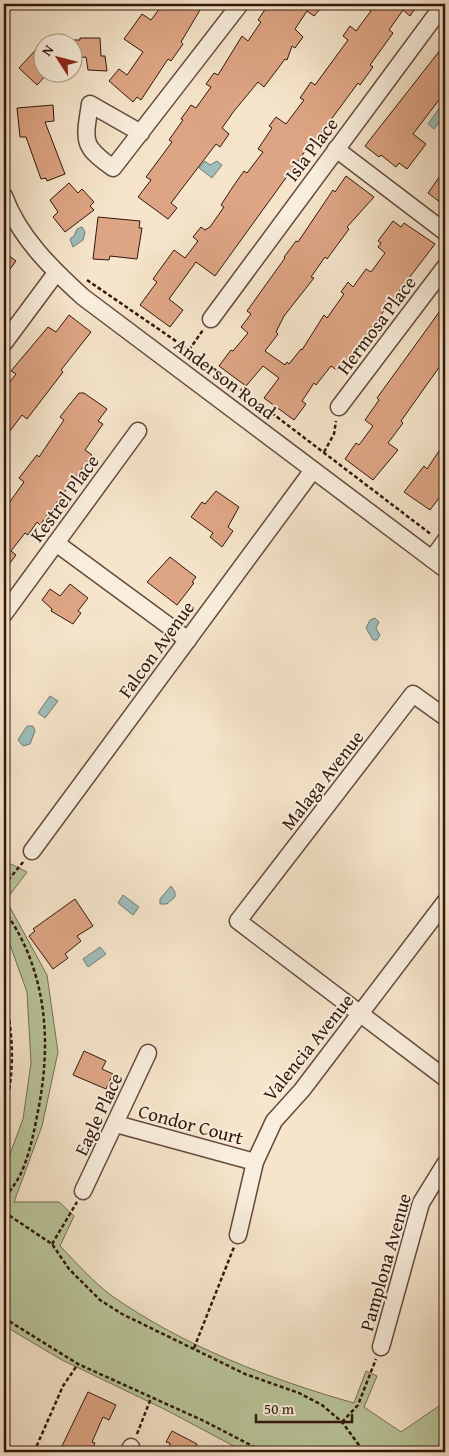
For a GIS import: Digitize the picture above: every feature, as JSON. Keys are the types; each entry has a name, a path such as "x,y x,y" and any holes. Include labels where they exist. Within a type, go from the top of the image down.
{"street":[{"name":"Isla Place","path":"211,319 444,4"},
{"path":"141,133 237,5"},
{"path":"336,149 445,232"},
{"name":"Anderson Road","path":"4,196 22,230 56,273 83,297 445,569"},
{"name":"Hermosa Place","path":"339,407 445,267"},
{"path":"4,343 56,273"},
{"name":"Kestrel Place","path":"4,614 138,431"},
{"name":"Falcon Avenue","path":"32,851 313,470"},
{"path":"56,542 188,640"},
{"path":"432,559 444,542"},
{"name":"Malaga Avenue","path":"360,1014 238,921 413,694 445,717"},
{"name":"Valencia Avenue","path":"238,1235 255,1162 274,1121 302,1090 445,902"},
{"path":"360,1014 445,1078"},
{"name":"Eagle Place","path":"83,1191 148,1053"},
{"name":"Condor Court","path":"116,1124 255,1162"},
{"name":"Pamplona Avenue","path":"381,1347 420,1203 445,1164"}],"path":[{"path":"86,280 189,350 444,542"},
{"path":"189,350 211,319"},
{"path":"324,452 334,434 339,407"},
{"path":"4,885 32,851"},
{"path":"4,910 18,929 29,955 40,991 46,1043 44,1081 32,1144 22,1172 4,1200"},
{"path":"4,995 11,1037 11,1073 4,1113"},
{"path":"52,1244 83,1191"},
{"path":"4,1212 52,1244 69,1269 100,1300 122,1314 246,1374 298,1393 322,1406 342,1422 364,1452"},
{"path":"194,1348 238,1235"},
{"path":"4,1318 78,1364 204,1421 264,1452"},
{"path":"4,1328 8,1320"},
{"path":"342,1422 358,1406 381,1347"},
{"path":"34,1452 63,1386 78,1364"},
{"path":"130,1450 151,1398"}],"green space":[{"path":"11,864 27,872 6,900 47,975 58,1052 42,1126 14,1202 59,1202 74,1216 60,1246 78,1265 112,1296 198,1346 259,1372 354,1403 366,1371 377,1376 364,1407 401,1432 439,1406 445,1411 445,1452 245,1452 166,1410 62,1360 8,1328 4,1336 4,1170 23,1119 31,1063 27,992 9,942 4,935 4,869"}],"water":[{"path":"441,106 445,109 445,115 434,129 428,124"},
{"path":"205,161 210,165 217,161 222,165 212,178 199,168"},
{"path":"82,227 85,232 83,240 73,247 70,239 74,236 77,229"},
{"path":"375,618 379,622 376,628 380,635 377,640 373,640 366,628 370,620"},
{"path":"50,696 58,701 45,718 38,713"},
{"path":"27,726 33,726 35,731 30,744 23,746 18,740"},
{"path":"171,886 175,892 175,897 167,904 160,904 160,899"},
{"path":"123,895 139,907 133,915 118,903"},
{"path":"100,947 106,954 88,967 83,959"}],"building":[{"path":"163,4 191,4 200,10 181,42 183,44 171,61 168,59 141,100 137,97 133,102 109,81 119,69 127,75 143,52 124,39 142,14 151,20"},
{"path":"274,4 315,4 321,8 314,16 307,11 295,29 303,37 295,48 292,46 287,60 285,59 264,87 258,82 234,111 222,128 229,134 220,147 216,144 171,203 177,208 168,219 138,197 151,180 146,177 172,142 169,140 191,105 196,108 211,87 206,84 214,73 218,75 242,36 248,41 261,22 258,20 266,8 269,10"},
{"path":"362,4 418,4 410,16 403,10 389,30 393,33 370,65 373,67 360,85 358,83 316,140 314,139 215,276 196,262 169,299 183,310 170,327 140,305 157,282 153,279 174,250 185,258 198,241 193,237 201,227 205,230 210,227 224,207 221,205 234,185 244,171 247,173 263,152 258,149 272,128 269,126 276,117 286,124 304,100 300,98 311,82 315,85 348,40 343,36 350,26 356,31 371,11"},
{"path":"82,38 100,38 101,56 105,56 107,71 88,70 86,57 82,57"},
{"path":"445,44 445,92 413,134 426,144 407,169 399,163 396,167 381,155 379,157 365,146"},
{"path":"32,54 32,80 19,68"},
{"path":"53,105 54,121 45,122 65,174 47,181 46,178 41,179 26,137 20,137 17,108"},
{"path":"445,169 445,206 428,193"},
{"path":"346,176 374,197 347,227 349,229 327,259 325,257 311,277 314,278 284,316 276,332 278,334 265,351 285,365 287,362 289,364 302,350 324,315 327,318 344,294 341,292 348,282 353,287 366,269 371,272 385,253 378,247 381,243 378,241 393,221 401,227 404,223 435,244 338,371 331,366 316,385 314,383 302,401 306,404 294,420 264,398 279,378 263,366 246,386 219,366 231,350 233,351 248,333 241,327 251,314 247,311 284,257 296,241 298,242 333,190 335,192"},
{"path":"69,183 78,193 82,189 94,202 90,206 94,210 65,232 53,217 58,212 50,200"},
{"path":"98,217 140,221 139,228 142,228 137,259 110,256 109,260 93,259"},
{"path":"4,252 16,261 4,277"},
{"path":"445,304 445,359 401,421 403,423 388,443 398,450 373,480 345,459 356,443 359,445 373,426 365,420 379,400 377,398"},
{"path":"69,315 91,332 61,370 63,372 27,419 22,415 4,439 4,390 16,374 11,371 48,327 56,332"},
{"path":"79,393 84,393 107,409 98,421 103,424 85,450 92,455 40,525 37,522 28,535 25,533 11,551 16,555 4,571 4,510 24,482 19,478 37,455 39,457 64,420 60,417"},
{"path":"445,442 445,490 430,510 404,492 424,466 427,469"},
{"path":"216,491 239,507 228,527 233,531 222,547 210,537 213,533 191,517 202,502 205,504"},
{"path":"170,557 196,577 192,582 194,583 177,605 147,582"},
{"path":"70,584 88,598 78,611 81,613 73,624 51,611 52,609 42,600 50,589 60,596"},
{"path":"75,899 93,926 77,936 81,941 65,954 68,958 53,969 29,936 35,931 33,929"},
{"path":"84,1051 106,1061 102,1069 113,1074 106,1089 73,1075"},
{"path":"88,1392 116,1405 109,1420 103,1417 92,1442 95,1443 91,1452 76,1452 62,1446"},
{"path":"172,1431 197,1444 194,1452 169,1452 170,1443 166,1442"}]}
